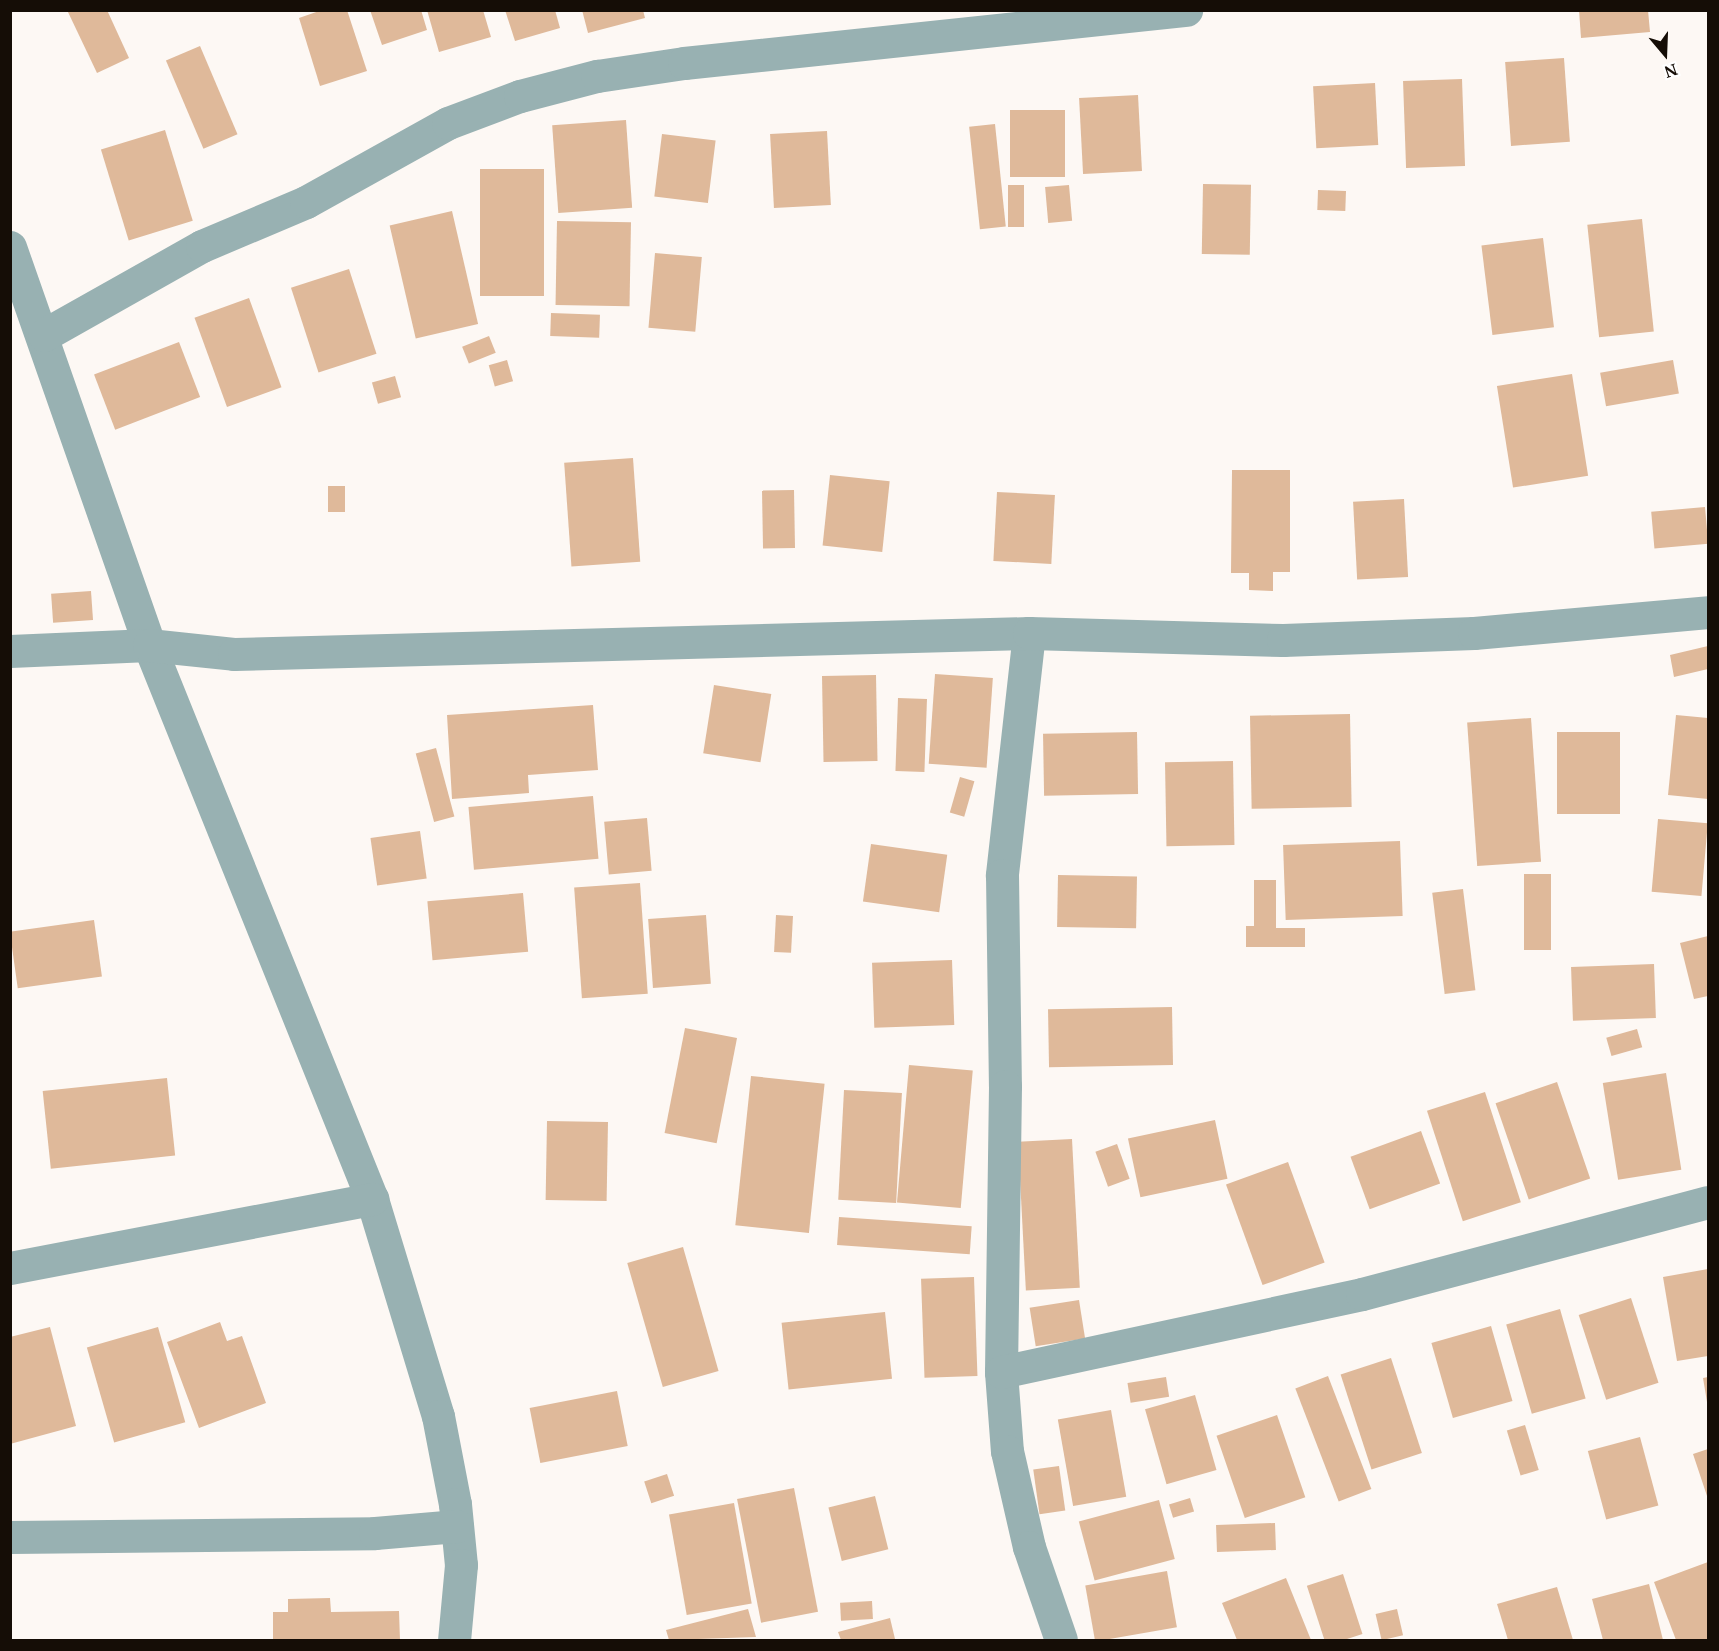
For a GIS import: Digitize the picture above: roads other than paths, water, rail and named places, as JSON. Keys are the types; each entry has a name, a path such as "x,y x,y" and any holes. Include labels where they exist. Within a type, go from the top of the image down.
{"street":[{"path":"44,335 202,246 306,202 448,123 520,96 597,76 684,63 1186,10"},
{"path":"14,262 44,335 149,645 372,1199 438,1416 457,1526 460,1565 454,1641"},
{"path":"10,651 80,645 149,645 234,654 1029,633 1295,640 1474,633 1708,612"},
{"path":"1029,633 1002,875 1005,1086 1001,1372 1006,1450 1029,1547 1062,1641"},
{"path":"10,1268 372,1199"},
{"path":"1001,1372 1362,1294 1708,1202"},
{"path":"10,1537 375,1533 457,1526"}]}
